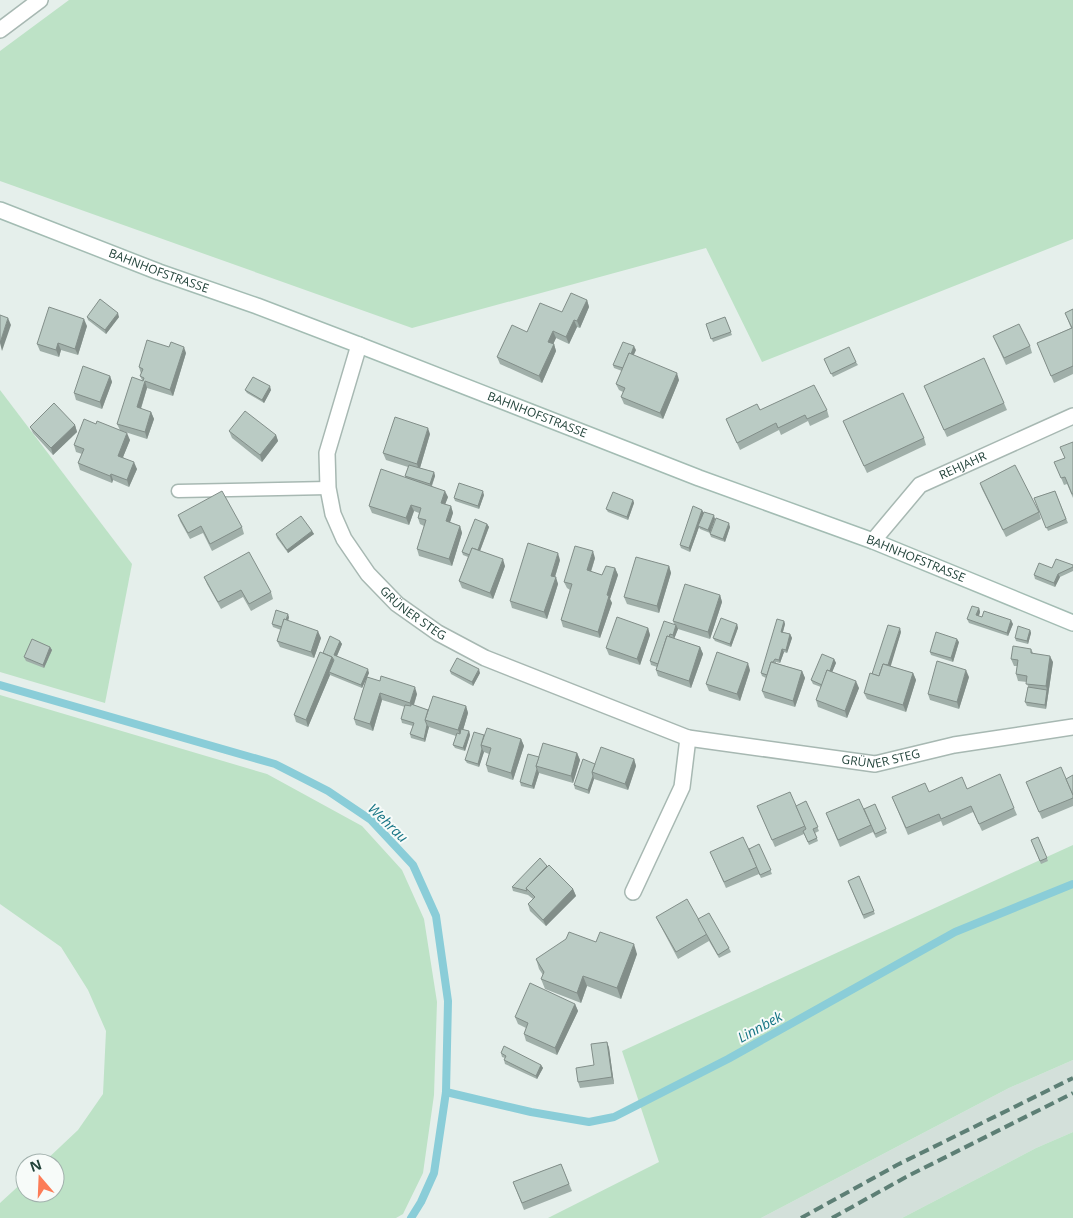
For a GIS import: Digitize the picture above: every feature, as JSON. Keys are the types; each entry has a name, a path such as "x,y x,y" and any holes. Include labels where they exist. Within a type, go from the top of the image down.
{"street":[{"path":"0,30 40,0"},
{"name":"BAHNHOFSTRASSE","path":"0,210 159,272 257,306 359,345 690,475 873,541 1073,623"},
{"name":"GRÜNER STEG","path":"359,345 327,453 328,488 333,514 344,539 368,574 397,604 438,634 484,658 688,738 875,764 954,745 1073,727"},
{"name":"REHJAHR","path":"873,541 920,485 1073,416"},
{"path":"633,892 682,787 688,738"}],"lane":[{"path":"178,491 328,488"}],"shaded area":[{"path":"1073,1060 1073,1132 1036,1148 902,1218 761,1218 1009,1088"}],"green space":[{"path":"69,0 1073,0 1073,239 762,362 706,248 412,328 0,181 0,51"},
{"path":"0,390 132,564 105,703 0,672"},
{"path":"0,695 267,774 362,826 402,870 424,919 437,1002 434,1095 423,1173 403,1214 396,1218 0,1218 0,1203 15,1189 15,1203 65,1203 65,1153 54,1153 78,1130 103,1094 106,1031 88,990 61,947 0,904"},
{"path":"1073,845 1073,1060 1009,1088 761,1218 548,1218 659,1162 622,1051"},
{"path":"1073,1132 1073,1218 902,1218 1036,1148"}],"building":[{"path":"571,293 587,300 577,321 574,320 566,337 553,331 548,342 554,344 539,376 497,357 512,325 527,332 540,303 562,312"},
{"path":"100,299 118,313 105,330 87,317"},
{"path":"49,307 84,319 75,349 58,343 56,350 37,344"},
{"path":"1073,309 1073,366 1051,376 1037,343 1072,328 1065,313"},
{"path":"0,315 8,318 0,343"},
{"path":"725,317 731,332 711,339 706,324"},
{"path":"1019,324 1030,346 1004,358 993,336"},
{"path":"147,340 169,347 171,342 184,347 170,390 145,381 137,407 151,412 145,432 117,424 132,377 143,381 144,378 140,376 143,369 139,367"},
{"path":"623,342 634,346 623,368 613,365"},
{"path":"849,347 856,362 831,374 824,359"},
{"path":"629,353 677,373 660,413 621,397 625,388 616,384"},
{"path":"984,358 1004,403 944,430 924,386"},
{"path":"83,366 110,376 100,402 74,393"},
{"path":"253,377 270,386 262,400 245,390"},
{"path":"814,385 827,410 807,419 805,415 778,428 776,423 737,443 726,419 757,404 760,410"},
{"path":"903,393 924,438 864,466 843,421"},
{"path":"54,403 75,425 51,448 30,427"},
{"path":"245,411 276,435 260,455 229,431"},
{"path":"395,417 428,428 417,464 383,453"},
{"path":"84,419 96,424 97,421 127,433 118,456 134,462 127,480 111,474 110,476 78,463 84,449 74,445"},
{"path":"1073,442 1072,494 1065,477 1061,478 1054,462 1065,458 1060,447"},
{"path":"409,465 434,472 430,484 405,476"},
{"path":"1015,465 1039,512 1003,530 980,483"},
{"path":"381,469 445,491 441,503 451,506 446,521 460,526 449,559 417,549 426,520 418,518 421,508 411,505 406,518 369,506"},
{"path":"459,483 483,491 478,506 454,498"},
{"path":"222,491 242,527 210,544 201,526 188,533 178,515"},
{"path":"1055,491 1066,519 1046,528 1034,498"},
{"path":"613,492 633,500 627,517 606,509"},
{"path":"693,506 702,510 689,548 680,545"},
{"path":"704,512 714,515 708,530 698,526"},
{"path":"301,516 312,531 287,550 276,534"},
{"path":"716,518 729,523 723,539 710,534"},
{"path":"475,519 487,524 478,550 472,548 470,555 462,552"},
{"path":"528,543 558,553 551,576 556,577 544,612 510,601"},
{"path":"575,546 593,551 587,570 602,575 606,566 615,568 598,632 561,620 572,584 564,582"},
{"path":"472,548 503,559 490,593 459,581"},
{"path":"249,552 271,592 249,604 241,590 218,602 204,577"},
{"path":"636,557 669,566 657,606 624,597"},
{"path":"1056,559 1073,565 1073,567 1058,574 1054,583 1034,575 1039,563 1052,568"},
{"path":"685,584 720,595 708,632 673,621"},
{"path":"972,606 979,608 976,615 982,617 984,611 1011,620 1007,633 967,619"},
{"path":"276,610 288,614 286,620 284,619 282,627 272,624"},
{"path":"617,617 648,628 637,659 606,648"},
{"path":"721,618 737,624 730,644 713,638"},
{"path":"284,619 318,631 311,652 277,641"},
{"path":"777,619 784,621 781,632 790,634 786,650 782,649 779,660 775,659 771,662 767,675 761,673"},
{"path":"664,621 676,625 673,635 667,636 658,664 650,661"},
{"path":"888,625 900,628 888,665 883,664 879,676 872,674"},
{"path":"1018,626 1030,630 1027,641 1015,638"},
{"path":"936,632 957,639 951,658 930,652"},
{"path":"330,636 340,641 334,655 368,669 361,685 329,672 334,660 323,653"},
{"path":"667,636 700,647 689,681 656,670"},
{"path":"32,639 50,647 43,665 24,657"},
{"path":"1013,646 1031,649 1031,653 1050,656 1046,686 1026,684 1027,676 1016,674 1018,660 1011,659"},
{"path":"320,652 332,657 306,720 294,715"},
{"path":"717,652 748,663 737,694 706,684"},
{"path":"822,654 834,659 830,671 827,670 822,685 811,680"},
{"path":"457,658 479,669 472,682 450,671"},
{"path":"937,661 966,670 957,702 928,694"},
{"path":"771,662 802,671 793,701 762,691"},
{"path":"883,664 913,673 903,705 864,693 870,673 879,676"},
{"path":"827,670 856,681 845,711 816,700"},
{"path":"381,676 415,687 410,703 380,693 370,724 354,719 367,677 380,681"},
{"path":"1028,687 1047,690 1045,705 1025,702"},
{"path":"433,696 466,706 458,730 425,720"},
{"path":"411,704 428,710 425,720 427,725 424,739 410,734 414,723 401,719 405,705 411,706"},
{"path":"487,728 521,739 511,773 486,765 491,748 481,745"},
{"path":"461,729 469,731 463,748 453,745 457,733 460,734"},
{"path":"474,732 484,735 478,764 465,760"},
{"path":"543,743 577,753 571,776 536,766"},
{"path":"601,747 634,759 625,784 592,772"},
{"path":"528,754 539,757 532,786 520,782"},
{"path":"583,759 595,764 588,790 574,785"},
{"path":"1061,767 1073,798 1039,812 1026,782"},
{"path":"1000,774 1014,808 979,824 971,806 941,819 939,814 906,828 892,797 925,783 929,792 962,777 967,789"},
{"path":"1073,775 1073,795 1066,779"},
{"path":"790,792 805,826 772,840 757,806"},
{"path":"859,799 871,825 838,840 826,813"},
{"path":"806,801 818,827 813,829 817,838 808,842 803,831 806,829 796,806"},
{"path":"875,804 886,829 875,834 864,809"},
{"path":"743,837 757,867 724,882 710,852"},
{"path":"1038,837 1047,858 1040,861 1031,840"},
{"path":"759,844 771,870 760,875 749,849"},
{"path":"540,858 547,866 526,888 527,891 512,887"},
{"path":"549,865 573,889 543,920 528,904 535,897 526,888"},
{"path":"859,876 874,911 863,915 848,881"},
{"path":"687,899 707,934 676,952 656,917"},
{"path":"709,913 729,948 718,955 698,919"},
{"path":"569,932 596,942 600,932 634,944 617,988 583,976 577,993 541,979 544,972 536,959 566,939"},
{"path":"530,983 575,1004 555,1048 524,1034 528,1023 515,1017"},
{"path":"607,1042 612,1077 578,1082 576,1068 594,1065 591,1044"},
{"path":"504,1046 541,1065 536,1076 504,1060 506,1056 501,1053"},
{"path":"561,1164 569,1184 522,1203 513,1182"}],"waterway":[{"name":"Wehrau","path":"0,685 275,764 328,791 371,820 413,865 436,916 448,1001 446,1092 434,1173 421,1202 411,1218"},
{"name":"Linnbek","path":"446,1092 531,1112 589,1122 614,1117 728,1059 955,932 1073,884"}],"railway":[{"path":"801,1218 897,1165 1073,1078"},
{"path":"832,1218 906,1177 1073,1093"}]}
